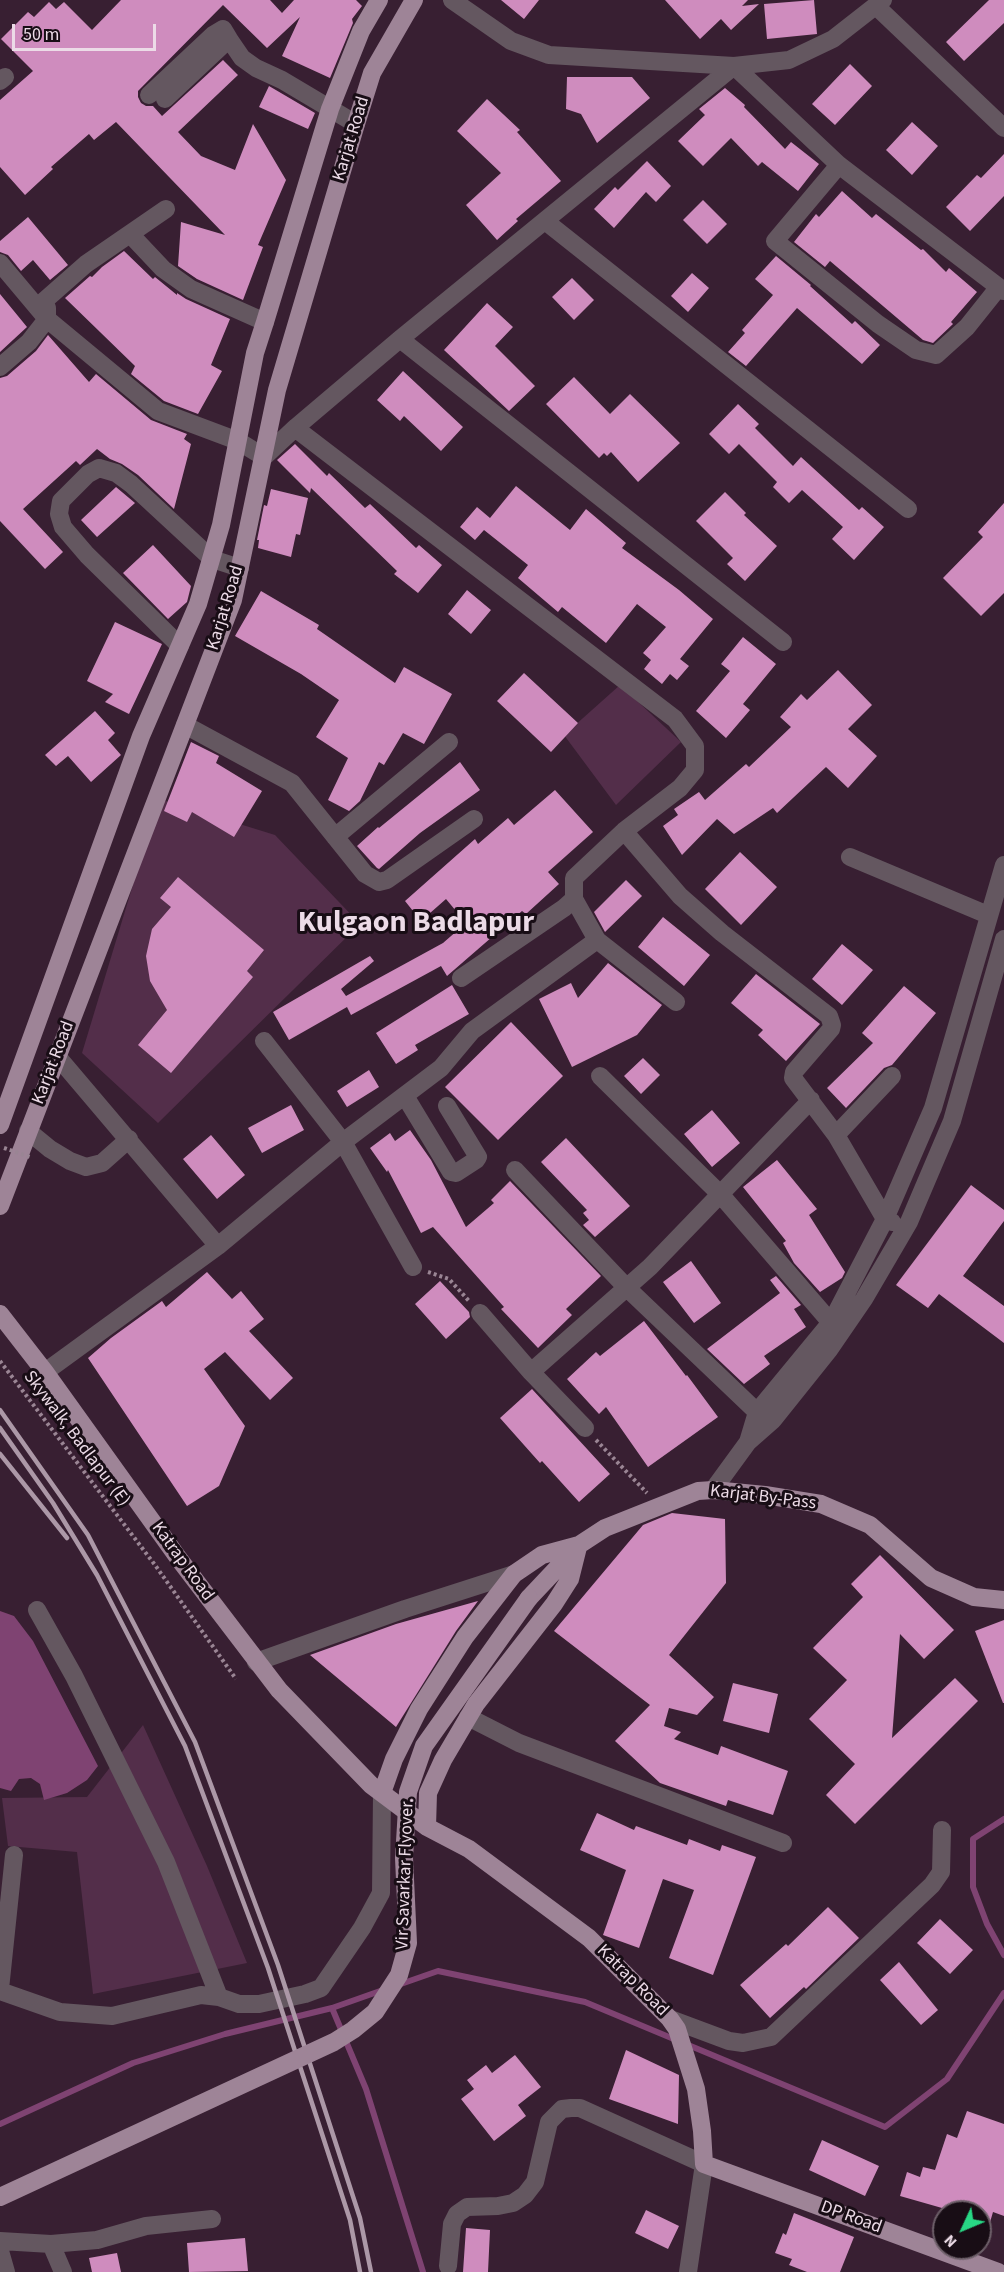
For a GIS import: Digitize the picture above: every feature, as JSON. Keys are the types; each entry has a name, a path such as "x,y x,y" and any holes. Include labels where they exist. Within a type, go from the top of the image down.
{"main road":[{"name":"Karjat Road","path":"0,1125 141,736 198,604 212,559 255,353 330,109 361,31 379,0"},
{"name":"Karjat Road","path":"0,1206 233,600 277,390 356,124 372,73 414,0"},
{"name":"Katrap Road","path":"0,1314 45,1372 256,1662 317,1730 371,1785 427,1827 469,1850 589,1938 673,2024 696,2089 704,2164"},
{"name":"Karjat By-Pass","path":"529,1598 579,1545 605,1528 698,1491 713,1490 821,1504 870,1525 932,1578 974,1597 1004,1600"},
{"path":"382,1793 394,1759 419,1709 465,1637 514,1574 542,1555 579,1545 570,1579 554,1604 476,1704 443,1760 428,1793 427,1827"},
{"name":"Vir Savarkar Flyover.","path":"0,2197 334,2042 375,2012 399,1975 408,1942 404,1858 408,1792 424,1746 529,1598"},
{"name":"DP Road","path":"704,2164 998,2272"}],"street":[{"path":"452,0 511,41 549,55 734,66 789,60 833,39 880,3 1004,128"},
{"path":"157,97 229,39 242,58 256,68 282,80 356,124"},
{"path":"734,66 840,165 1001,290 967,327 936,355 916,351 878,324 775,241 840,165"},
{"path":"0,263 46,310 158,411 238,441 264,457 399,339 734,66"},
{"path":"0,367 29,342 46,310 86,264 166,209"},
{"path":"545,221 908,510"},
{"path":"130,234 163,269 191,289 265,321"},
{"path":"0,256 46,310"},
{"path":"399,339 783,642"},
{"path":"295,428 675,719 695,746 694,770 680,788 624,831 574,878 574,899 597,940 676,1002"},
{"path":"180,646 87,555 63,527 59,514 61,501 88,474 99,468 116,473 131,484 212,559 240,568"},
{"path":"185,725 292,783 365,874 379,882 387,880 474,819"},
{"path":"335,837 449,742"},
{"path":"624,831 689,903 722,933 829,1016 831,1029 793,1075 795,1082 836,1135 885,1219 904,1230"},
{"path":"850,857 988,915"},
{"path":"748,1442 757,1412 832,1321 885,1219 933,1108 1004,865"},
{"path":"461,978 574,899"},
{"path":"713,1490 748,1442 773,1420 829,1350 864,1299 904,1230 952,1121 1004,939"},
{"path":"45,1372 218,1246 343,1142 441,1068 472,1031 508,1002 597,940"},
{"path":"264,1041 343,1142 413,1267"},
{"path":"57,1056 218,1246"},
{"path":"600,1076 721,1195 832,1321"},
{"path":"836,1135 892,1076"},
{"path":"405,1096 451,1172 456,1173 478,1157 447,1106"},
{"path":"531,1372 650,1268 811,1100"},
{"path":"28,1131 50,1149 86,1167 102,1163 129,1139"},
{"path":"515,1170 627,1288 757,1412"},
{"path":"480,1313 531,1372 585,1428"},
{"path":"256,1662 405,1609 514,1574"},
{"path":"37,1610 74,1676 166,1862 219,1997"},
{"path":"468,1717 519,1743 783,1843"},
{"path":"14,1855 0,1990 60,2012 112,2016 201,1995 219,1997 239,2004 260,2004 321,1988 362,1928 381,1893 382,1793"},
{"path":"673,2024 743,2043 771,2037 932,1886 941,1872 942,1830"},
{"path":"448,2266 452,2224 456,2214 467,2207 513,2203 525,2195 535,2182 549,2122 562,2109 580,2108 704,2164"},
{"name":"Katrap Road","path":"688,2272 704,2164"},
{"path":"0,2241 51,2244 97,2240 146,2226 212,2219"},
{"path":"51,2244 63,2272"},
{"path":"0,2251 6,2272"}],"path":[{"path":"4,1148 30,1156"},
{"path":"413,1267 449,1279 480,1313"},
{"name":"Skywalk, Badlapur (E)","path":"0,1361 155,1565 236,1680"},
{"path":"585,1428 660,1506"}],"shaded area":[{"path":"620,685 681,742 616,805 564,735"},
{"path":"159,799 275,835 360,924 158,1123 82,1053"},
{"path":"0,1611 14,1616 33,1641 98,1766 87,1780 67,1793 44,1800 40,1784 31,1778 19,1779 11,1791 0,1788"},
{"path":"143,1725 207,1866 247,1963 93,1994 77,1852 8,1846 2,1798 87,1797"}],"building":[{"path":"121,0 270,0 282,13 294,0 356,0 362,6 352,19 353,23 330,78 282,56 300,17 267,48 223,5 138,91 141,103 153,106 162,116 223,60 238,75 178,132 201,156 235,170 253,124 286,180 258,245 263,247 243,300 197,279 178,266 181,222 225,235 116,122 94,140 89,134 51,167 53,169 25,195 0,167 0,100 33,71 1,39 28,12 34,17 49,2 56,9 64,2 92,30"},
{"path":"501,0 539,0 524,19"},
{"path":"665,0 748,0 742,6 759,4 731,30 721,19 700,39"},
{"path":"814,0 817,34 767,39 764,4"},
{"path":"989,0 1004,0 1004,23 964,61 946,42"},
{"path":"850,64 872,86 835,125 812,104"},
{"path":"567,77 632,77 650,98 597,143 581,114 566,109"},
{"path":"269,86 315,113 308,129 259,107"},
{"path":"725,88 745,105 744,107 785,149 791,142 819,164 798,191 762,162 758,166 731,138 703,166 678,141 705,115 699,109"},
{"path":"487,99 520,130 517,132 561,181 516,219 518,221 497,240 466,205 501,173 457,131"},
{"path":"912,122 938,146 912,175 886,150"},
{"path":"1004,154 1004,196 970,231 946,207 977,175 981,178"},
{"path":"647,161 671,186 656,202 646,192 614,228 594,209 615,187 618,190"},
{"path":"842,191 872,218 876,214 921,250 923,249 946,272 949,268 977,292 951,322 953,324 933,343 923,340 830,261 825,267 794,242 816,214 819,217"},
{"path":"703,200 727,224 707,244 683,220"},
{"path":"28,217 68,265 50,280 33,260 21,271 8,255 0,252 0,241"},
{"path":"124,251 153,279 155,277 177,295 177,293 230,319 211,365 222,371 198,414 164,401 131,374 135,366 65,298"},
{"path":"776,256 852,324 855,321 880,345 862,364 797,308 746,366 728,352 745,333 742,330 773,295 755,279"},
{"path":"692,273 709,288 688,312 671,296"},
{"path":"572,278 594,300 574,320 552,297"},
{"path":"0,294 27,327 0,352"},
{"path":"487,303 513,327 495,346 535,386 509,411 444,350"},
{"path":"48,335 89,382 96,374 151,420 187,434 184,439 191,444 174,509 138,475 97,449 80,465 76,461 23,509 63,552 45,569 0,521 0,378 7,376 36,351"},
{"path":"403,371 463,427 441,451 404,416 400,421 377,400"},
{"path":"574,377 610,414 630,394 680,443 638,482 611,452 607,456 604,453 599,458 546,404"},
{"path":"738,404 759,424 755,428 793,466 801,457 859,510 862,507 884,527 854,560 832,539 843,527 802,490 789,503 773,487 777,482 739,444 729,454 709,434"},
{"path":"295,444 327,476 329,473 365,508 370,504 416,548 419,545 442,565 418,593 394,574 397,571 311,488 310,493 277,460"},
{"path":"516,486 570,530 586,509 626,543 622,548 679,590 713,619 680,659 689,666 677,680 670,674 662,684 644,669 651,660 643,653 666,627 637,604 606,643 562,607 558,612 518,578 528,565 484,530 475,540 460,527 477,507 490,518"},
{"path":"116,487 135,503 97,537 81,520"},
{"path":"271,489 308,498 300,535 296,534 291,557 258,548 259,540 257,540 264,505 267,506"},
{"path":"725,492 746,513 744,515 777,546 745,581 727,564 733,558 696,521"},
{"path":"1004,503 1004,593 981,616 943,578 983,537 978,532"},
{"path":"153,545 191,586 187,602 168,619 123,573"},
{"path":"467,590 491,610 471,634 448,614"},
{"path":"261,591 319,625 317,629 395,683 404,667 452,694 424,744 403,733 384,765 379,762 360,801 349,811 328,800 348,758 316,737 339,700 301,674 235,636"},
{"path":"115,622 162,644 129,714 105,702 113,694 87,681"},
{"path":"743,637 776,664 743,704 750,710 726,738 696,711 730,671 721,664"},
{"path":"838,670 872,705 848,729 877,756 848,788 826,767 777,813 773,808 734,834 717,819 682,855 663,826 678,815 674,809 699,792 705,800 746,764 749,767 791,727 780,717 801,694 807,700"},
{"path":"524,673 578,723 551,752 497,701"},
{"path":"95,711 115,733 108,740 121,755 91,782 68,756 56,766 45,755"},
{"path":"191,742 219,756 216,763 262,791 234,837 192,812 187,822 164,811"},
{"path":"460,762 480,790 420,833 379,869 377,868 357,846"},
{"path":"555,790 593,832 548,872 559,884 526,914 522,911 447,976 441,966 351,1015 347,1007 289,1040 273,1012 370,956 374,961 341,989 346,996 443,943 466,923 446,899 421,921 405,901 475,839 478,844 508,818 514,825"},
{"path":"740,852 777,887 741,925 705,889"},
{"path":"178,877 264,950 247,971 253,977 171,1073 138,1045 167,1010 150,981 146,956 152,929 171,907 160,898"},
{"path":"626,880 642,896 605,932 594,912"},
{"path":"663,917 710,955 684,986 638,947"},
{"path":"842,944 873,970 842,1005 812,979"},
{"path":"608,963 662,1005 637,1035 572,1067 539,999 571,983 578,998"},
{"path":"756,974 820,1024 786,1061 758,1035 763,1030 731,1003"},
{"path":"452,985 469,1014 415,1045 418,1050 396,1064 376,1033"},
{"path":"904,986 936,1013 892,1065 884,1068 846,1108 827,1088 873,1043 862,1033"},
{"path":"511,1022 563,1076 498,1140 445,1087"},
{"path":"643,1058 660,1075 641,1094 624,1076"},
{"path":"369,1070 379,1087 347,1107 337,1091"},
{"path":"291,1105 304,1130 262,1153 248,1128"},
{"path":"712,1110 740,1143 712,1167 684,1134"},
{"path":"410,1130 431,1160 466,1227 494,1203 491,1200 510,1181 601,1276 566,1309 572,1315 538,1348 501,1309 504,1307 433,1227 421,1233 388,1170 387,1172 370,1148 390,1133 395,1141"},
{"path":"211,1135 245,1175 217,1199 183,1159"},
{"path":"566,1138 630,1206 595,1237 583,1225 589,1220 583,1213 587,1210 541,1162"},
{"path":"777,1160 817,1209 809,1215 845,1272 842,1278 820,1292 794,1263 783,1243 786,1241 743,1187"},
{"path":"971,1185 1004,1210 1004,1221 963,1276 1004,1306 1004,1343 939,1294 928,1308 896,1285"},
{"path":"691,1261 721,1303 694,1323 663,1282"},
{"path":"207,1272 232,1299 241,1291 264,1319 249,1331 293,1378 270,1400 225,1352 204,1369 245,1426 219,1486 187,1506 88,1358 111,1338 162,1301 166,1307"},
{"path":"776,1276 801,1305 794,1309 806,1327 764,1356 770,1364 744,1384 707,1349 780,1293 770,1280"},
{"path":"440,1281 469,1312 470,1317 446,1339 415,1304"},
{"path":"644,1321 718,1417 648,1467 606,1407 599,1414 567,1379 596,1352 600,1356"},
{"path":"532,1389 610,1474 579,1502 500,1418"},
{"path":"672,1513 725,1519 726,1583 669,1655 714,1697 697,1715 669,1708 664,1726 681,1732 674,1739 718,1755 721,1746 788,1771 773,1815 728,1800 726,1806 660,1783 615,1741 650,1705 554,1631 643,1525"},
{"path":"880,1555 954,1630 924,1659 900,1634 892,1738 955,1678 978,1701 855,1824 826,1795 855,1764 809,1719 847,1680 813,1648 863,1597 851,1584"},
{"path":"478,1601 456,1631 396,1727 310,1655 396,1624"},
{"path":"1004,1620 1004,1703 1003,1703 975,1631"},
{"path":"733,1683 778,1694 769,1733 723,1721"},
{"path":"597,1813 634,1830 636,1826 687,1845 689,1839 720,1851 722,1845 756,1857 713,1975 669,1958 694,1890 663,1879 639,1948 603,1935 626,1870 580,1850"},
{"path":"828,1907 859,1938 806,1989 804,1987 770,2018 740,1985 786,1944 788,1946"},
{"path":"940,1919 973,1950 950,1974 917,1943"},
{"path":"899,1962 938,2010 921,2025 880,1980"},
{"path":"626,2050 679,2075 678,2124 609,2099"},
{"path":"515,2055 541,2087 518,2105 526,2116 494,2141 461,2099 474,2089 467,2080 486,2065 492,2073"},
{"path":"967,2111 1004,2124 1004,2216 993,2212 992,2215 992,2200 932,2200 932,2205 900,2196 907,2172 920,2177 923,2167 935,2170 947,2134 957,2138"},
{"path":"822,2140 879,2166 865,2196 809,2170"},
{"path":"646,2210 679,2226 668,2249 635,2233"},
{"path":"794,2213 854,2237 840,2272 807,2272 789,2265 792,2259 775,2253 783,2233 786,2235"},
{"path":"466,2228 490,2230 488,2272 463,2272"},
{"path":"245,2238 248,2271 189,2272 187,2243"},
{"path":"117,2253 121,2272 92,2272 89,2258"}],"waterway":[{"path":"1004,1819 973,1839 973,1887 987,1924 1004,1955"},
{"path":"398,1985 438,1971 585,2002 885,2127 947,2079 1004,1993"},
{"path":"0,2124 133,2063 225,2034 332,2008 383,1990"},
{"path":"332,2008 366,2089 423,2272"}],"railway":[{"path":"0,1410 88,1535 195,1742 278,1965 360,2218 371,2272"},
{"path":"0,1428 53,1503 97,1575 185,1746 268,1968 350,2220 360,2272"},
{"path":"0,1454 67,1538"}],"district":[{"name":"Kulgaon Badlapur","path":"416,924"}]}
